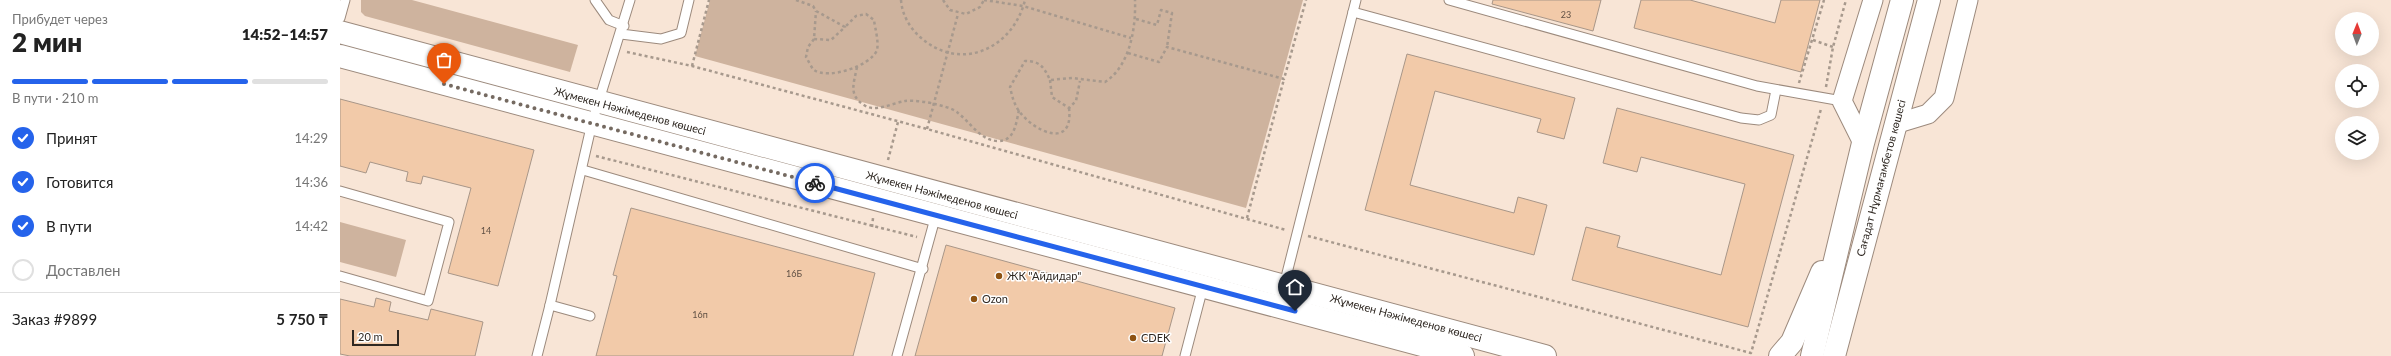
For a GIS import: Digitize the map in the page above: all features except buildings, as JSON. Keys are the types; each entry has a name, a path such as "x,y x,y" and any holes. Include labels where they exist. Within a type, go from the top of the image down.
{"main road":[{"name":"Сағадат Нұрмағамбетов көшесі","path":"1812,356 1863,143 1902,0"},
{"name":"Сағадат Нұрмағамбетов көшесі","path":"1834,356 1895,124 1930,0"},
{"name":"Жұмекен Нәжімеденов көшесі","path":"340,32 1545,356"},
{"name":"Жұмекен Нәжімеденов көшесі","path":"340,56 1464,356"},
{"path":"1780,356 1792,342 1830,252 1854,185"}],"street":[{"path":"1863,143 1833,99 1873,0"},
{"path":"1895,124 1928,114 1944,98 1968,0"}],"lane":[{"path":"340,18 345,0"},
{"path":"595,0 609,20 622,30 661,39 681,32 689,0"},
{"path":"537,356 583,170 592,123 622,30 630,0"},
{"path":"1284,285 1356,0"},
{"path":"1449,0 1776,90 1833,99"},
{"path":"1352,12 1741,118 1759,120 1771,115 1776,90"},
{"path":"583,170 922,269"},
{"path":"340,191 449,222 428,301 340,276"},
{"path":"897,356 936,215"},
{"path":"1185,356 1204,287"},
{"path":"550,305 590,316"}],"path":[{"path":"692,66 709,0"},
{"path":"796,0 813,6 816,11 845,27"},
{"path":"901,0 902,9 912,30 929,45 947,53 972,54 994,46 1011,32 1021,15 1025,0"},
{"path":"943,0 950,10 958,14 974,12 984,0 1023,6 1131,38"},
{"path":"1050,80 1072,78 1080,81 1105,82 1114,76 1128,53 1136,19 1135,0"},
{"path":"1248,218 1306,0"},
{"path":"1796,93 1824,0"},
{"path":"1833,99 1833,47 1846,0"},
{"path":"1128,53 1160,62 1167,47 1172,13 1161,10 1157,25 1136,19"},
{"path":"814,39 831,40 856,16 866,14 874,20 877,49 872,58 858,67 828,74 814,70 806,57 808,47 814,39 816,11"},
{"path":"927,129 958,14"},
{"path":"1813,40 1833,47"},
{"path":"1167,47 1284,79"},
{"path":"1026,61 1035,61 1043,66 1050,80 1052,97 1069,108 1071,121 1068,128 1059,133 1046,133 1034,126 1018,110 1010,87 1026,61"},
{"path":"858,67 852,89 853,94 864,105 874,108 906,101 934,104 957,112 975,130 987,139 997,141 1009,138 1014,130 1018,110"},
{"path":"1069,108 1076,101 1080,81"},
{"path":"882,178 898,122"},
{"path":"586,154 930,240"}],"shaded area":[{"path":"361,0 412,0 578,45 570,72 365,16 361,12"},
{"path":"710,0 1303,0 1246,208 695,56"},
{"path":"340,222 406,240 396,277 340,262"}],"way so far":[{"path":"444,84 815,183"}],"place":[{"name":"ЖК \"Айдидар\"","path":"999,276"},
{"name":"Ozon","path":"974,299"},
{"name":"CDEK","path":"1133,338"}],"route":[{"path":"815,183 1295,311"}]}
